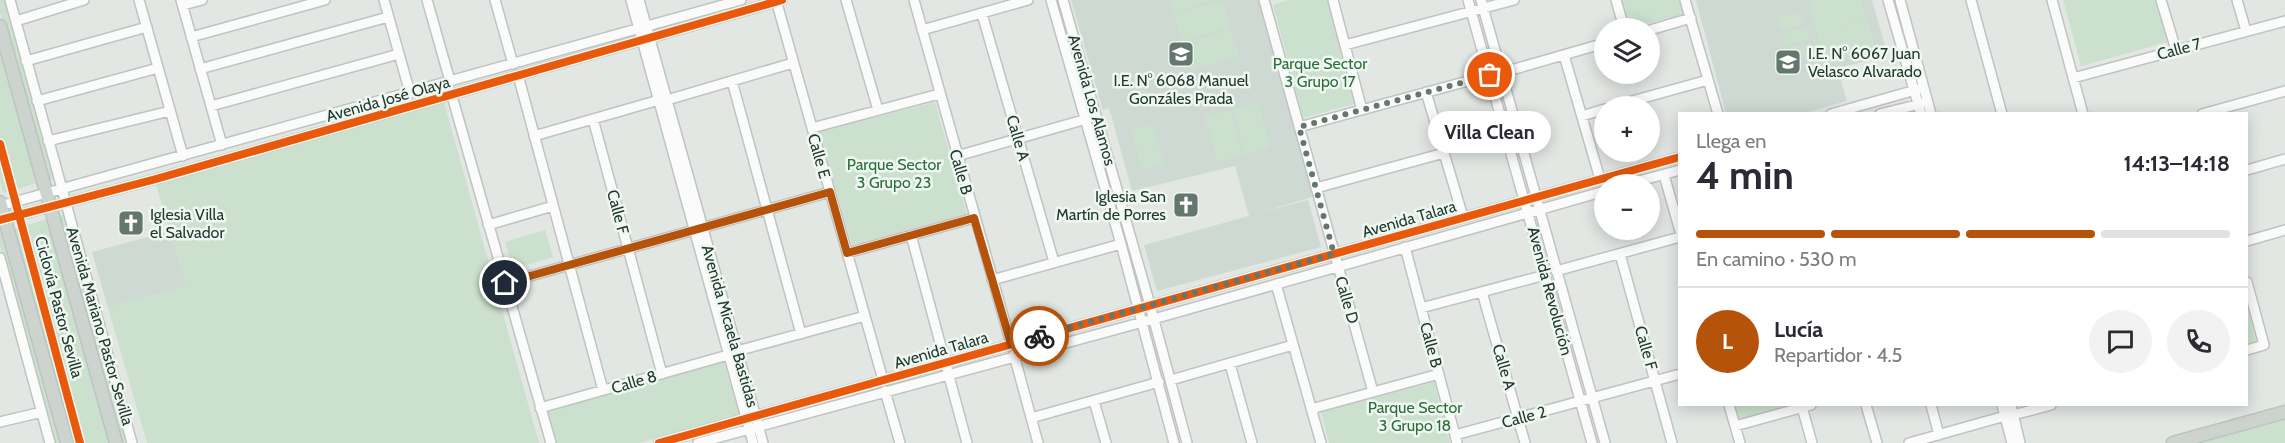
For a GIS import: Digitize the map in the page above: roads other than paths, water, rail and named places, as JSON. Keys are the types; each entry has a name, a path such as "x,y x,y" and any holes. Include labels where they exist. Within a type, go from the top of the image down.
{"main road":[{"name":"Avenida Mariano Pastor Sevilla","path":"0,26 116,443"},
{"path":"0,205 2,220 67,443"},
{"path":"2173,443 2285,412"}],"street":[{"name":"Avenida Mariano Pastor Sevilla","path":"10,0 132,443"},
{"path":"16,21 84,0"},
{"path":"139,0 183,156"},
{"path":"202,0 182,3 222,145"},
{"path":"191,37 325,0"},
{"path":"384,0 410,93"},
{"path":"427,0 450,81"},
{"path":"495,0 513,64"},
{"name":"Avenida Micaela Bastidas","path":"630,0 644,33 732,353 752,422 762,443"},
{"name":"Avenida Micaela Bastidas","path":"639,0 644,33"},
{"name":"Avenida José Olaya","path":"2,220 452,96 741,0"},
{"path":"846,0 878,110"},
{"name":"Calle B","path":"914,0 1011,344"},
{"path":"922,30 1028,0"},
{"name":"Avenida Los Alamos","path":"1051,0 1143,322 1174,443"},
{"name":"Avenida Los Alamos","path":"1063,0 1154,318 1186,443"},
{"name":"Calle D","path":"1265,0 1373,392"},
{"path":"1333,0 1362,110"},
{"name":"Avenida Revolución","path":"1468,0 1592,443"},
{"path":"1345,45 1471,11 1482,4 1514,0"},
{"path":"1616,0 1621,18"},
{"path":"1686,0 1717,112"},
{"path":"1888,0 1923,103 1930,112"},
{"path":"1900,0 1919,89"},
{"path":"1971,0 2001,112"},
{"path":"2052,0 2082,112"},
{"path":"2162,0 2176,50"},
{"path":"2237,0 2246,32"},
{"name":"Avenida José Olaya","path":"0,205 513,64 778,1"},
{"name":"Calle E","path":"778,1 793,63 883,380"},
{"name":"Avenida Revolución","path":"1482,4 1605,443"},
{"name":"Calle A","path":"982,14 1054,262"},
{"path":"200,69 388,17"},
{"path":"1660,27 1691,18"},
{"name":"Calle 7","path":"2073,78 2285,21"},
{"path":"26,61 147,27"},
{"path":"1501,73 1594,46"},
{"path":"211,106 399,54"},
{"path":"1564,55 1598,174"},
{"path":"534,136 793,63"},
{"path":"37,101 158,68"},
{"path":"518,75 603,390"},
{"path":"1299,127 1490,75"},
{"path":"1650,96 1708,80"},
{"path":"732,81 801,334"},
{"path":"1838,112 1919,89"},
{"path":"1426,92 1463,218"},
{"path":"2210,112 2285,92"},
{"path":"812,128 939,94"},
{"path":"452,96 550,443"},
{"path":"1888,112 1923,103"},
{"path":"1921,112 1923,103"},
{"path":"358,107 362,121"},
{"path":"48,141 170,111"},
{"path":"1581,116 1594,112"},
{"path":"957,156 1096,116"},
{"name":"Calle F","path":"593,119 662,374"},
{"path":"1316,188 1444,153"},
{"name":"Avenida Talara","path":"1617,174 1678,157"},
{"path":"2248,170 2285,159"},
{"path":"1660,176 1678,171"},
{"path":"1664,175 1678,224"},
{"name":"Avenida Talara","path":"698,443 752,422 883,380 1594,181"},
{"path":"505,283 698,227 830,192"},
{"name":"Avenida Talara","path":"659,443 885,391 1143,322 1594,194"},
{"path":"488,225 553,206"},
{"path":"847,253 974,218"},
{"path":"2248,241 2285,230"},
{"path":"911,235 967,443"},
{"path":"1557,271 1678,238"},
{"path":"992,280 1121,244"},
{"name":"Calle B","path":"1405,247 1456,439"},
{"name":"Calle F","path":"1620,254 1672,443"},
{"path":"0,258 4,288 50,443"},
{"path":"1421,308 1545,275"},
{"path":"1276,284 1321,443"},
{"path":"2248,286 2264,345 2248,350"},
{"name":"Calle A","path":"1482,292 1525,443"},
{"name":"Calle 8","path":"540,408 865,316"},
{"path":"1171,380 1293,345"},
{"path":"1014,355 1038,443"},
{"path":"1230,364 1252,443"},
{"path":"1311,409 1439,374"},
{"path":"1592,398 1678,375"},
{"path":"1031,418 1159,382"},
{"path":"885,391 900,443"},
{"name":"Calle 2","path":"1456,439 1518,418 1592,398"},
{"path":"1095,401 1106,443"},
{"path":"1729,406 1740,443"},
{"path":"1735,426 1807,406 1812,443"},
{"path":"1866,406 1876,443"},
{"path":"1931,406 1939,435"},
{"path":"2003,406 2020,443"},
{"path":"2011,406 2009,416 2012,443"},
{"path":"1909,443 2047,406"},
{"path":"0,423 42,412"},
{"name":"Avenida Micaela Bastidas","path":"752,422 753,443"}],"place":[{"name":"I.E. N° 6068 Manuel Gonzáles Prada","path":"1181,54"},
{"name":"I.E. N° 6067 Juan Velasco Alvarado","path":"1788,62"},
{"name":"Villa Clean","path":"1490,75"},
{"name":"Iglesia San Martín de Porres","path":"1186,205"},
{"name":"Iglesia Villa el Salvador","path":"131,223"}],"park label":[{"name":"Parque Sector 3 Grupo 17","path":"1320,72"},
{"name":"Parque Sector 3 Grupo 23","path":"894,173"},
{"name":"Parque Sector 3 Grupo 18","path":"1415,416"}]}
